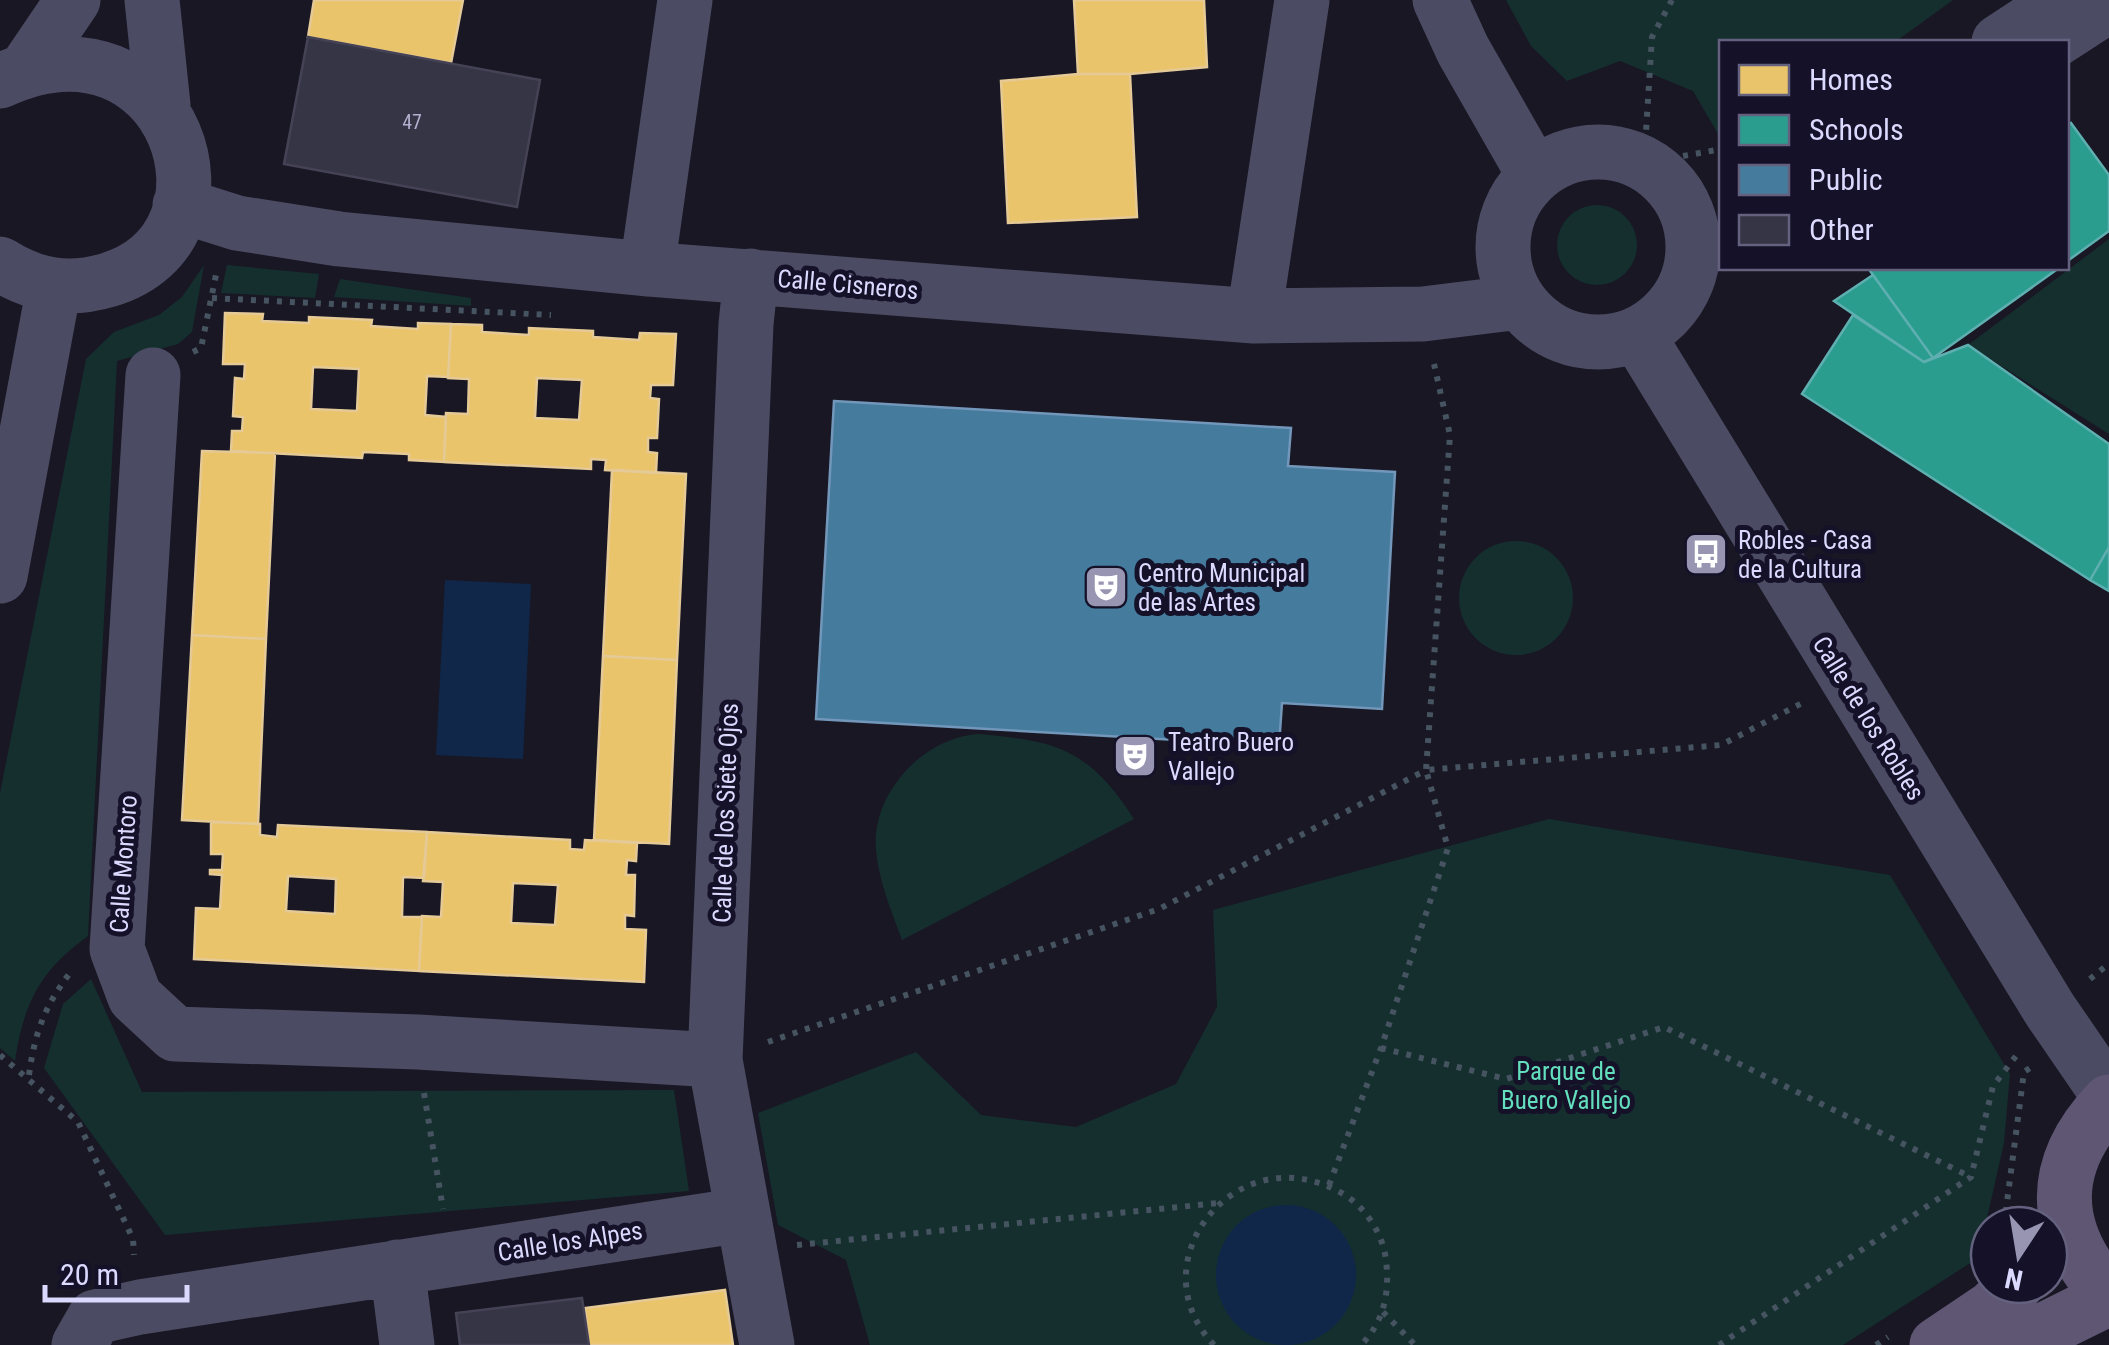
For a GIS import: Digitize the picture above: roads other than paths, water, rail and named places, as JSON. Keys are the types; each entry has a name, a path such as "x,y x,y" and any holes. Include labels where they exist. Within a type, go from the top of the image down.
{"main road":[{"path":"2062,1205 2069,1161 2085,1127 2109,1099"},
{"path":"2014,1345 2109,1296 2069,1254"},
{"path":"1937,1345 1995,1305"}],"street":[{"path":"14,73 74,0"},
{"path":"152,0 163,105"},
{"path":"647,268 685,0"},
{"path":"1254,316 1302,0"},
{"path":"1440,0 1463,50 1535,176"},
{"path":"2001,40 2064,0"},
{"path":"2055,40 2109,5"},
{"path":"0,264 22,278 54,287 86,286 118,277 146,260 167,236 180,206 186,170 179,136 163,105 136,78 102,62 65,58 14,73"},
{"path":"1587,152 1616,154 1678,180 1693,239 1706,257 1662,318 1638,334 1606,342 1573,340 1543,325 1520,302 1507,277 1502,250 1505,222 1517,197 1535,176 1559,160 1587,152"},
{"name":"Calle Cisneros","path":"180,206 237,223 339,239 647,268 1254,316 1423,314 1520,302"},
{"name":"Calle de los Siete Ojos","path":"751,276 715,1060 767,1345"},
{"path":"0,576 54,287"},
{"name":"Calle de los Robles","path":"1638,334 1846,680 2109,1099"},
{"name":"Calle Montoro","path":"153,374 117,949 135,997 175,1034 418,1042 715,1060"},
{"name":"Calle los Alpes","path":"79,1345 95,1317 140,1306 397,1267 745,1232"},
{"path":"397,1267 406,1345"}],"water":[{"path":"445,580 531,584 523,759 436,755"},
{"path":"1286,1205 1313,1210 1335,1226 1351,1248 1356,1275 1351,1302 1335,1324 1313,1340 1286,1345 1259,1340 1237,1324 1221,1302 1216,1275 1221,1248 1237,1226 1259,1210"}],"place":[{"name":"Robles - Casa de la Cultura","path":"1706,554"},
{"name":"Centro Municipal de las Artes","path":"1106,587"},
{"name":"Teatro Buero Vallejo","path":"1135,756"}],"park label":[{"name":"Parque de Buero Vallejo","path":"1566,1086"}]}
